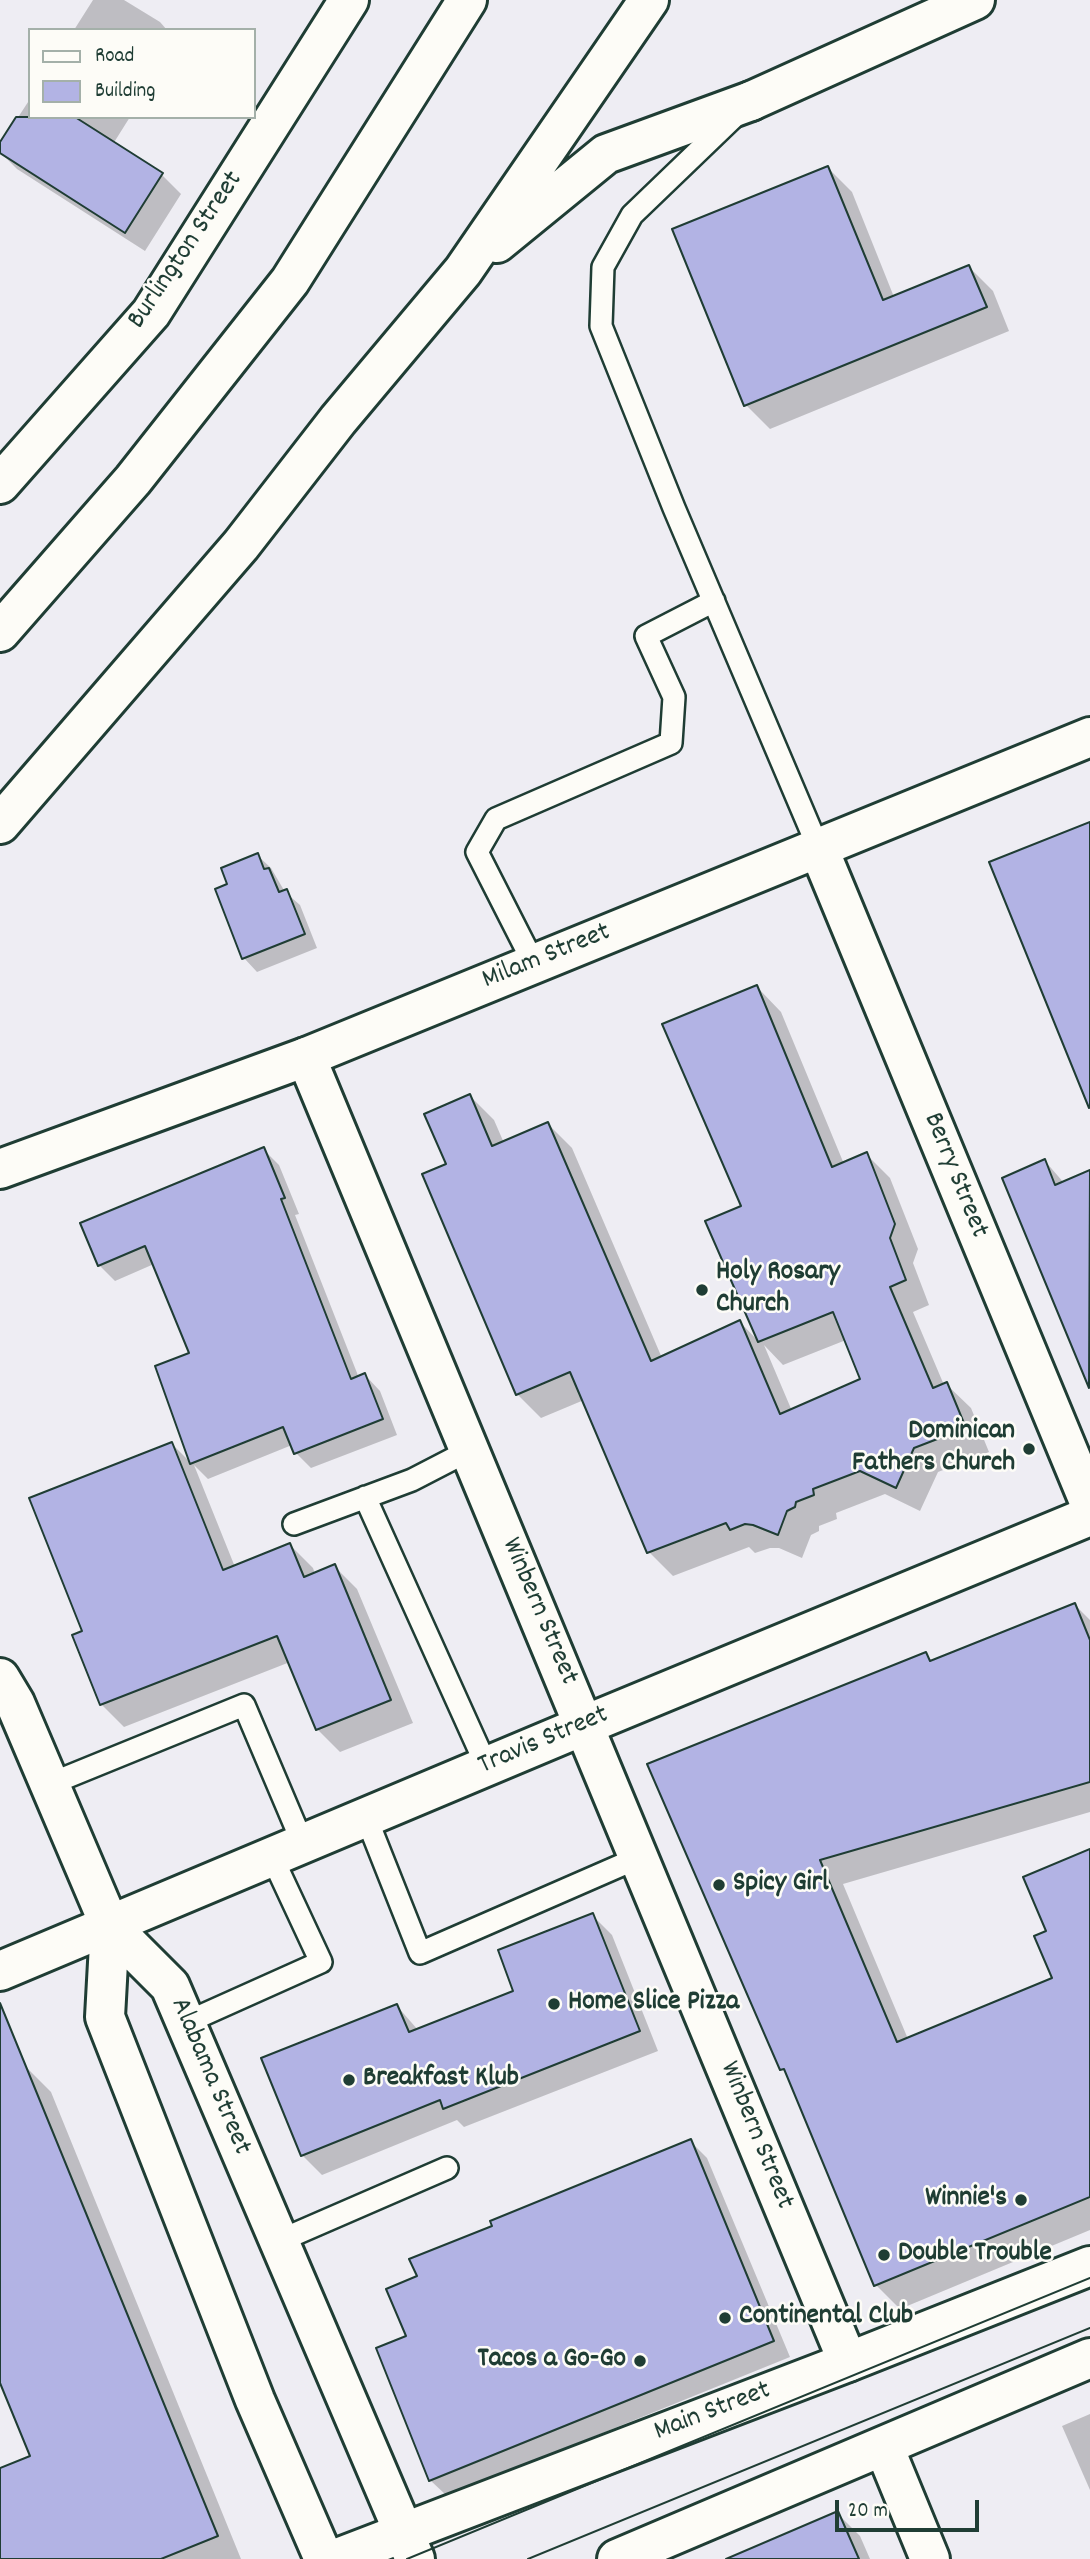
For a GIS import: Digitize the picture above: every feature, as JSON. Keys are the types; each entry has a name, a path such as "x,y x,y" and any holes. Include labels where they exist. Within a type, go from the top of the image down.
{"main road":[{"name":"Burlington Street","path":"0,484 151,313 349,0"},
{"path":"0,632 133,480 290,281 467,0"},
{"path":"0,824 241,545 338,420 463,271 649,0"},
{"path":"463,271 606,154 751,101 975,0"},
{"name":"Milam Street","path":"0,1169 306,1057 1090,737"},
{"name":"Berry Street","path":"818,847 1090,1504"},
{"name":"Winbern Street","path":"306,1057 848,2362"},
{"name":"Travis Street","path":"0,1971 585,1725 1090,1517"},
{"path":"0,1678 16,1703 110,1926 105,2017 255,2400 324,2559"},
{"name":"Alabama Street","path":"110,1926 170,1986 409,2545"},
{"name":"Main Street","path":"335,2559 409,2545 848,2362 1090,2266"},
{"path":"617,2559 1090,2358"},
{"path":"884,2447 930,2559"}],"lane":[{"path":"751,101 632,215 603,267 601,326 818,847"},
{"path":"534,964 477,852 496,819 671,743 674,697 646,636 714,601"},
{"path":"294,1524 412,1480 470,1450"},
{"path":"365,1497 487,1767"},
{"path":"50,1784 244,1705 321,1962 185,2023"},
{"path":"366,1817 420,1953 640,1857"},
{"path":"279,2241 447,2168"}],"building":[{"path":"16,117 78,119 163,173 125,233 0,153 0,142"},
{"path":"828,166 883,300 969,265 987,307 744,406 672,229"},
{"path":"1090,822 1090,1107 1089,1108 989,862"},
{"path":"258,853 264,869 269,868 279,892 287,889 305,934 242,959 215,889 227,884 221,868"},
{"path":"757,985 832,1167 867,1152 895,1224 890,1238 906,1280 890,1287 933,1388 947,1382 966,1428 914,1448 896,1488 860,1471 813,1489 814,1495 796,1502 795,1507 787,1511 778,1535 745,1524 730,1530 726,1523 647,1553 570,1372 516,1395 422,1174 446,1164 424,1114 470,1094 492,1146 548,1122 651,1361 740,1320 780,1414 860,1379 833,1312 758,1342 705,1221 741,1206 662,1024"},
{"path":"264,1147 285,1198 281,1199 351,1379 365,1373 383,1419 294,1454 283,1427 190,1464 155,1366 189,1353 145,1246 98,1266 80,1223"},
{"path":"1045,1159 1055,1185 1090,1170 1089,1388 1002,1178"},
{"path":"172,1442 223,1570 290,1543 304,1577 335,1564 391,1700 316,1730 277,1636 100,1705 72,1635 82,1631 29,1498"},
{"path":"1075,1603 1090,1640 1090,1782 820,1860 897,2042 1052,1978 1034,1936 1046,1931 1023,1877 1090,1849 1090,2197 874,2286 784,2069 780,2070 647,1764 926,1652 930,1661"},
{"path":"593,1913 640,2031 443,2109 440,2100 301,2156 261,2058 397,2004 409,2032 513,1991 498,1950"},
{"path":"0,2003 218,2536 161,2559 0,2559 0,2468 30,2456 0,2383"},
{"path":"691,2139 774,2341 429,2481 376,2348 406,2336 386,2289 417,2276 409,2259 492,2226 490,2221"},
{"path":"838,2511 859,2559 726,2559"}],"tram line":[{"path":"407,2559 1090,2278"},
{"path":"528,2559 1090,2328"}],"place":[{"name":"Holy Rosary Church","path":"702,1290"},
{"name":"Dominican Fathers Church","path":"1029,1449"},
{"name":"Spicy Girl","path":"719,1885"},
{"name":"Home Slice Pizza","path":"554,2004"},
{"name":"Breakfast Klub","path":"349,2080"},
{"name":"Winnie's","path":"1021,2200"},
{"name":"Double Trouble","path":"884,2255"},
{"name":"Continental Club","path":"725,2318"},
{"name":"Tacos a Go-Go","path":"640,2361"}]}
